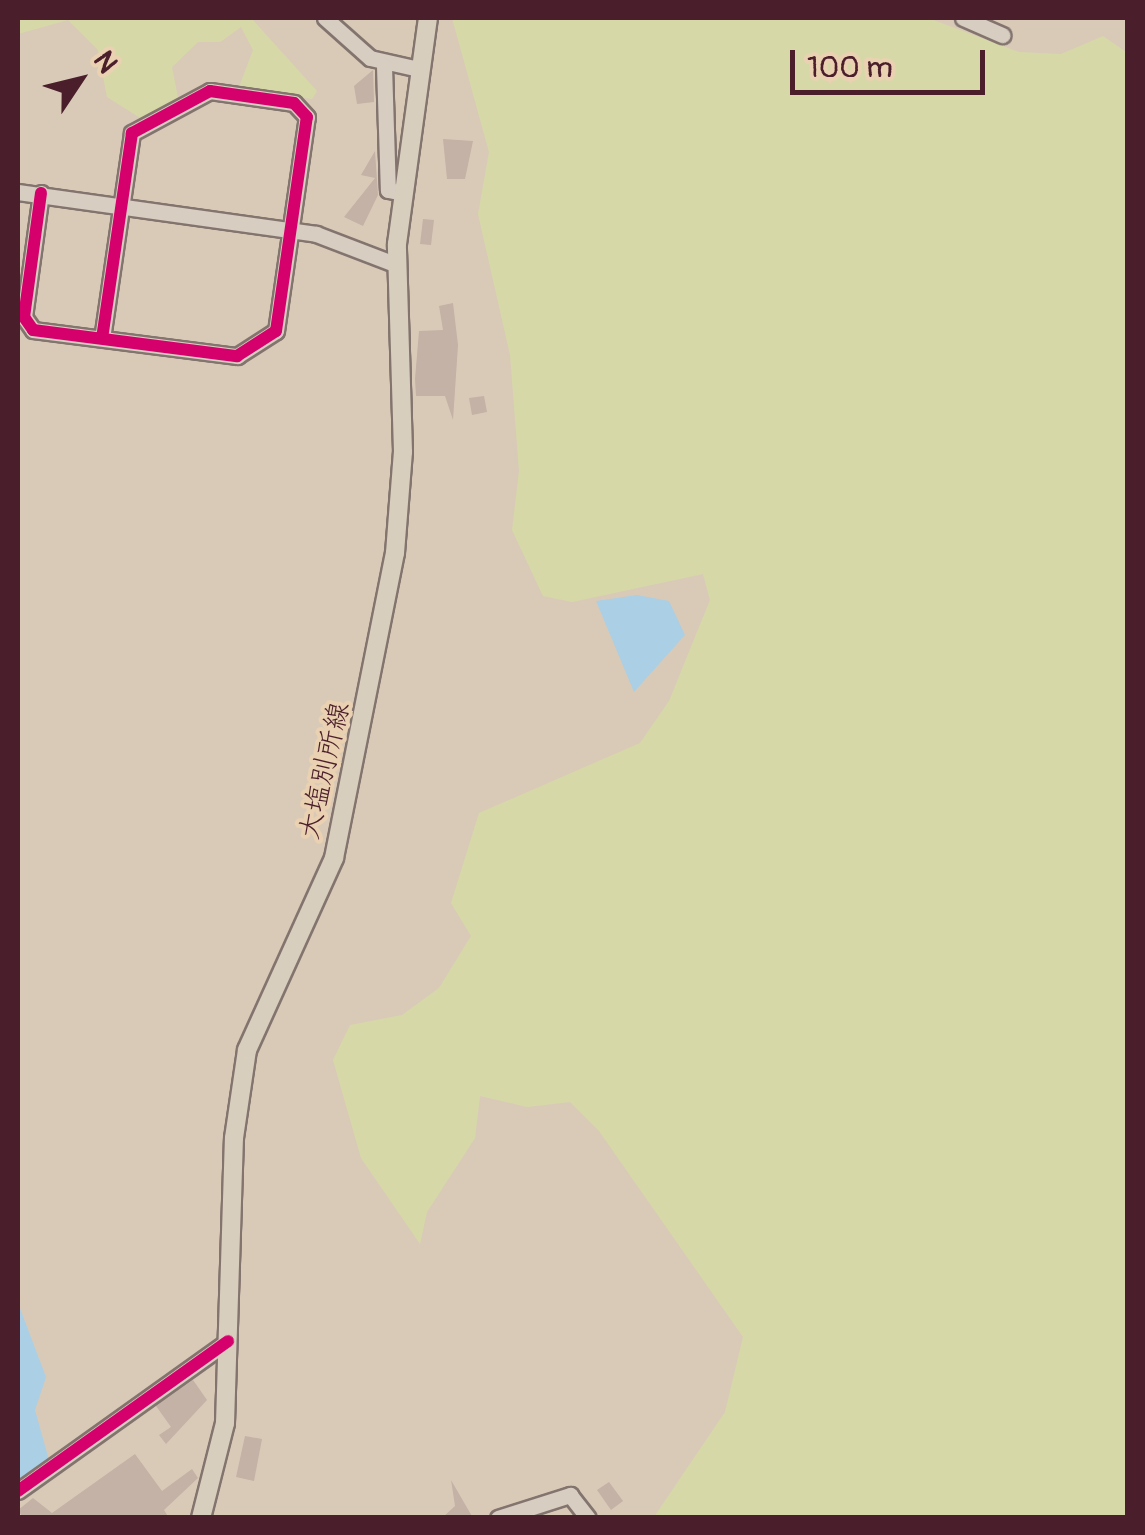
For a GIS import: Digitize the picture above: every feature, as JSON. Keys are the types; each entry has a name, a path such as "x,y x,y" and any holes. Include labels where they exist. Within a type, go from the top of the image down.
{"main road":[{"name":"大塩別所線","path":"207,1516 225,1423 234,1138 246,1050 334,858 394,553 403,452 398,265 428,18"}],"street":[{"path":"325,18 384,66 419,69"},
{"path":"962,18 1002,35"},
{"path":"384,66 388,190 404,192"},
{"path":"41,192 24,317 33,330 238,356 276,331 307,117 294,102 210,90 132,132 102,338"},
{"path":"18,192 41,192 290,231 398,265"},
{"path":"18,1491 228,1341"},
{"path":"498,1518 570,1495 588,1518"}],"green space":[{"path":"18,18 251,18 317,91 312,99 239,87 253,50 241,27 220,42 198,42 172,67 178,98 142,119 107,97 98,50 68,20 18,34"},
{"path":"452,18 928,18 1019,52 1061,54 1103,36 1126,52 1127,1517 654,1517 725,1412 743,1337 599,1131 570,1102 527,1107 480,1096 475,1138 427,1212 420,1244 361,1158 333,1060 350,1025 402,1015 439,988 471,936 451,903 479,813 640,743 669,701 710,600 703,574 572,602 543,596 512,530 519,471 510,355 478,214 489,152"}],"water":[{"path":"637,595 669,601 685,635 634,692 596,601"},
{"path":"18,1303 46,1377 35,1410 49,1460 18,1483"}],"building":[{"path":"373,70 374,102 357,104 354,86"},
{"path":"443,139 473,141 465,179 447,179"},
{"path":"375,151 378,195 363,226 344,217 375,178 361,175"},
{"path":"423,219 434,220 431,245 420,244"},
{"path":"453,303 458,345 453,420 445,396 416,396 415,379 419,331 443,330 439,306"},
{"path":"484,396 487,412 472,415 469,398"},
{"path":"193,1380 207,1400 166,1444 159,1435 171,1427 156,1406"},
{"path":"245,1436 262,1439 254,1481 236,1477"},
{"path":"135,1454 162,1491 192,1469 198,1478 164,1510 169,1518 23,1518 18,1510 33,1498 52,1513"},
{"path":"451,1480 473,1518 442,1518 455,1506"},
{"path":"609,1482 623,1501 611,1510 597,1490"}],"cycle path":[{"path":"41,193 24,317 33,330 237,356 276,331 307,117 294,103 210,91 132,133 102,338"},
{"path":"18,1491 228,1341"}]}
